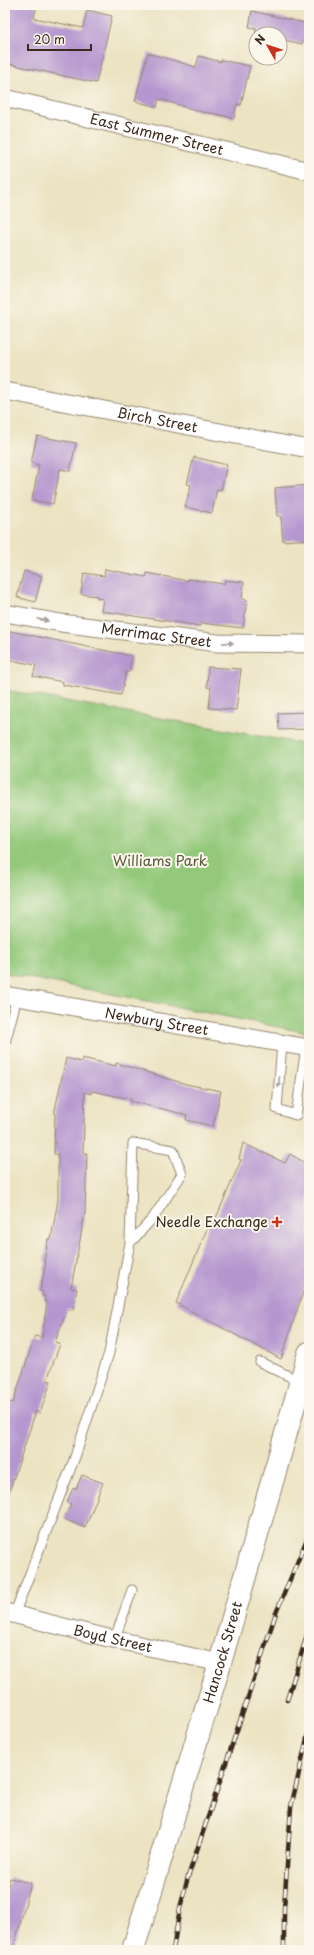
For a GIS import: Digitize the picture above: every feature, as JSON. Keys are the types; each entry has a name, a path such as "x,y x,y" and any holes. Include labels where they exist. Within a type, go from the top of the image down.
{"main road":[{"name":"Hancock Street","path":"133,1950 220,1663 309,1353"}],"street":[{"name":"East Summer Street","path":"5,98 309,171"},
{"name":"Birch Street","path":"5,391 309,449"},
{"name":"Merrimac Street","path":"5,613 61,623 218,643 309,644"},
{"name":"Newbury Street","path":"11,996 308,1048"},
{"name":"Boyd Street","path":"10,1613 91,1634 115,1638 220,1663"}],"lane":[{"path":"5,1043 11,996"},
{"path":"282,1043 277,1109 296,1115 308,1048"},
{"path":"10,1613 75,1457 109,1353 130,1242 133,1143 173,1150 182,1174 153,1218 130,1242"},
{"path":"260,1362 301,1382"},
{"path":"115,1638 132,1590"}],"green space":[{"name":"Williams Park","path":"5,690 309,745 309,1033 5,973"}],"building":[{"path":"10,5 37,5 34,18 83,28 87,10 112,16 96,83 5,63 5,28"},
{"path":"252,11 309,24 309,34 305,34 302,44 288,41 288,26 249,26"},
{"path":"148,53 196,67 199,56 221,62 221,60 250,66 241,105 237,104 234,118 205,113 159,99 157,107 135,101"},
{"path":"37,436 76,443 70,471 60,469 53,504 32,500 39,465 31,463"},
{"path":"194,457 227,465 221,490 217,489 212,513 185,507 191,485 187,484"},
{"path":"309,485 309,539 283,541 281,516 277,516 275,488"},
{"path":"105,569 146,577 147,573 188,581 188,579 224,584 225,580 244,582 242,599 247,600 243,628 201,623 200,626 101,611 103,599 97,598 97,596 81,594 84,573 104,576"},
{"path":"24,571 42,576 35,602 17,597"},
{"path":"5,630 132,656 129,672 126,672 121,695 63,685 63,682 33,676 36,665 5,659"},
{"path":"208,667 241,669 236,710 209,708 211,688 207,687"},
{"path":"309,712 309,729 279,730 278,713"},
{"path":"66,1058 81,1062 82,1058 116,1066 116,1063 186,1084 221,1091 213,1126 186,1120 187,1115 130,1101 131,1099 92,1091 91,1094 85,1092 83,1153 87,1153 85,1213 71,1288 77,1289 73,1310 67,1310 55,1342 60,1344 47,1380 51,1381 40,1413 36,1411 8,1495 5,1495 5,1414 9,1402 13,1403 35,1336 42,1338 47,1302 44,1301 45,1296 42,1296 43,1292 40,1291 46,1262 44,1262 48,1239 51,1239 58,1200 58,1154 54,1154 55,1110"},
{"path":"243,1143 285,1163 290,1154 309,1165 309,1274 281,1359 176,1303 212,1217 216,1218 241,1160 239,1159"},
{"path":"82,1475 103,1483 85,1528 64,1519 71,1504 67,1502 73,1488 76,1489"},
{"path":"10,1878 31,1883 13,1950 5,1950 5,1895"}],"railway":[{"path":"173,1950 180,1908 188,1877 276,1613 309,1534"},
{"path":"287,1700 309,1629"},
{"path":"284,1950 284,1909 291,1807 309,1730"}],"place":[{"name":"Needle Exchange","path":"277,1222"}]}
